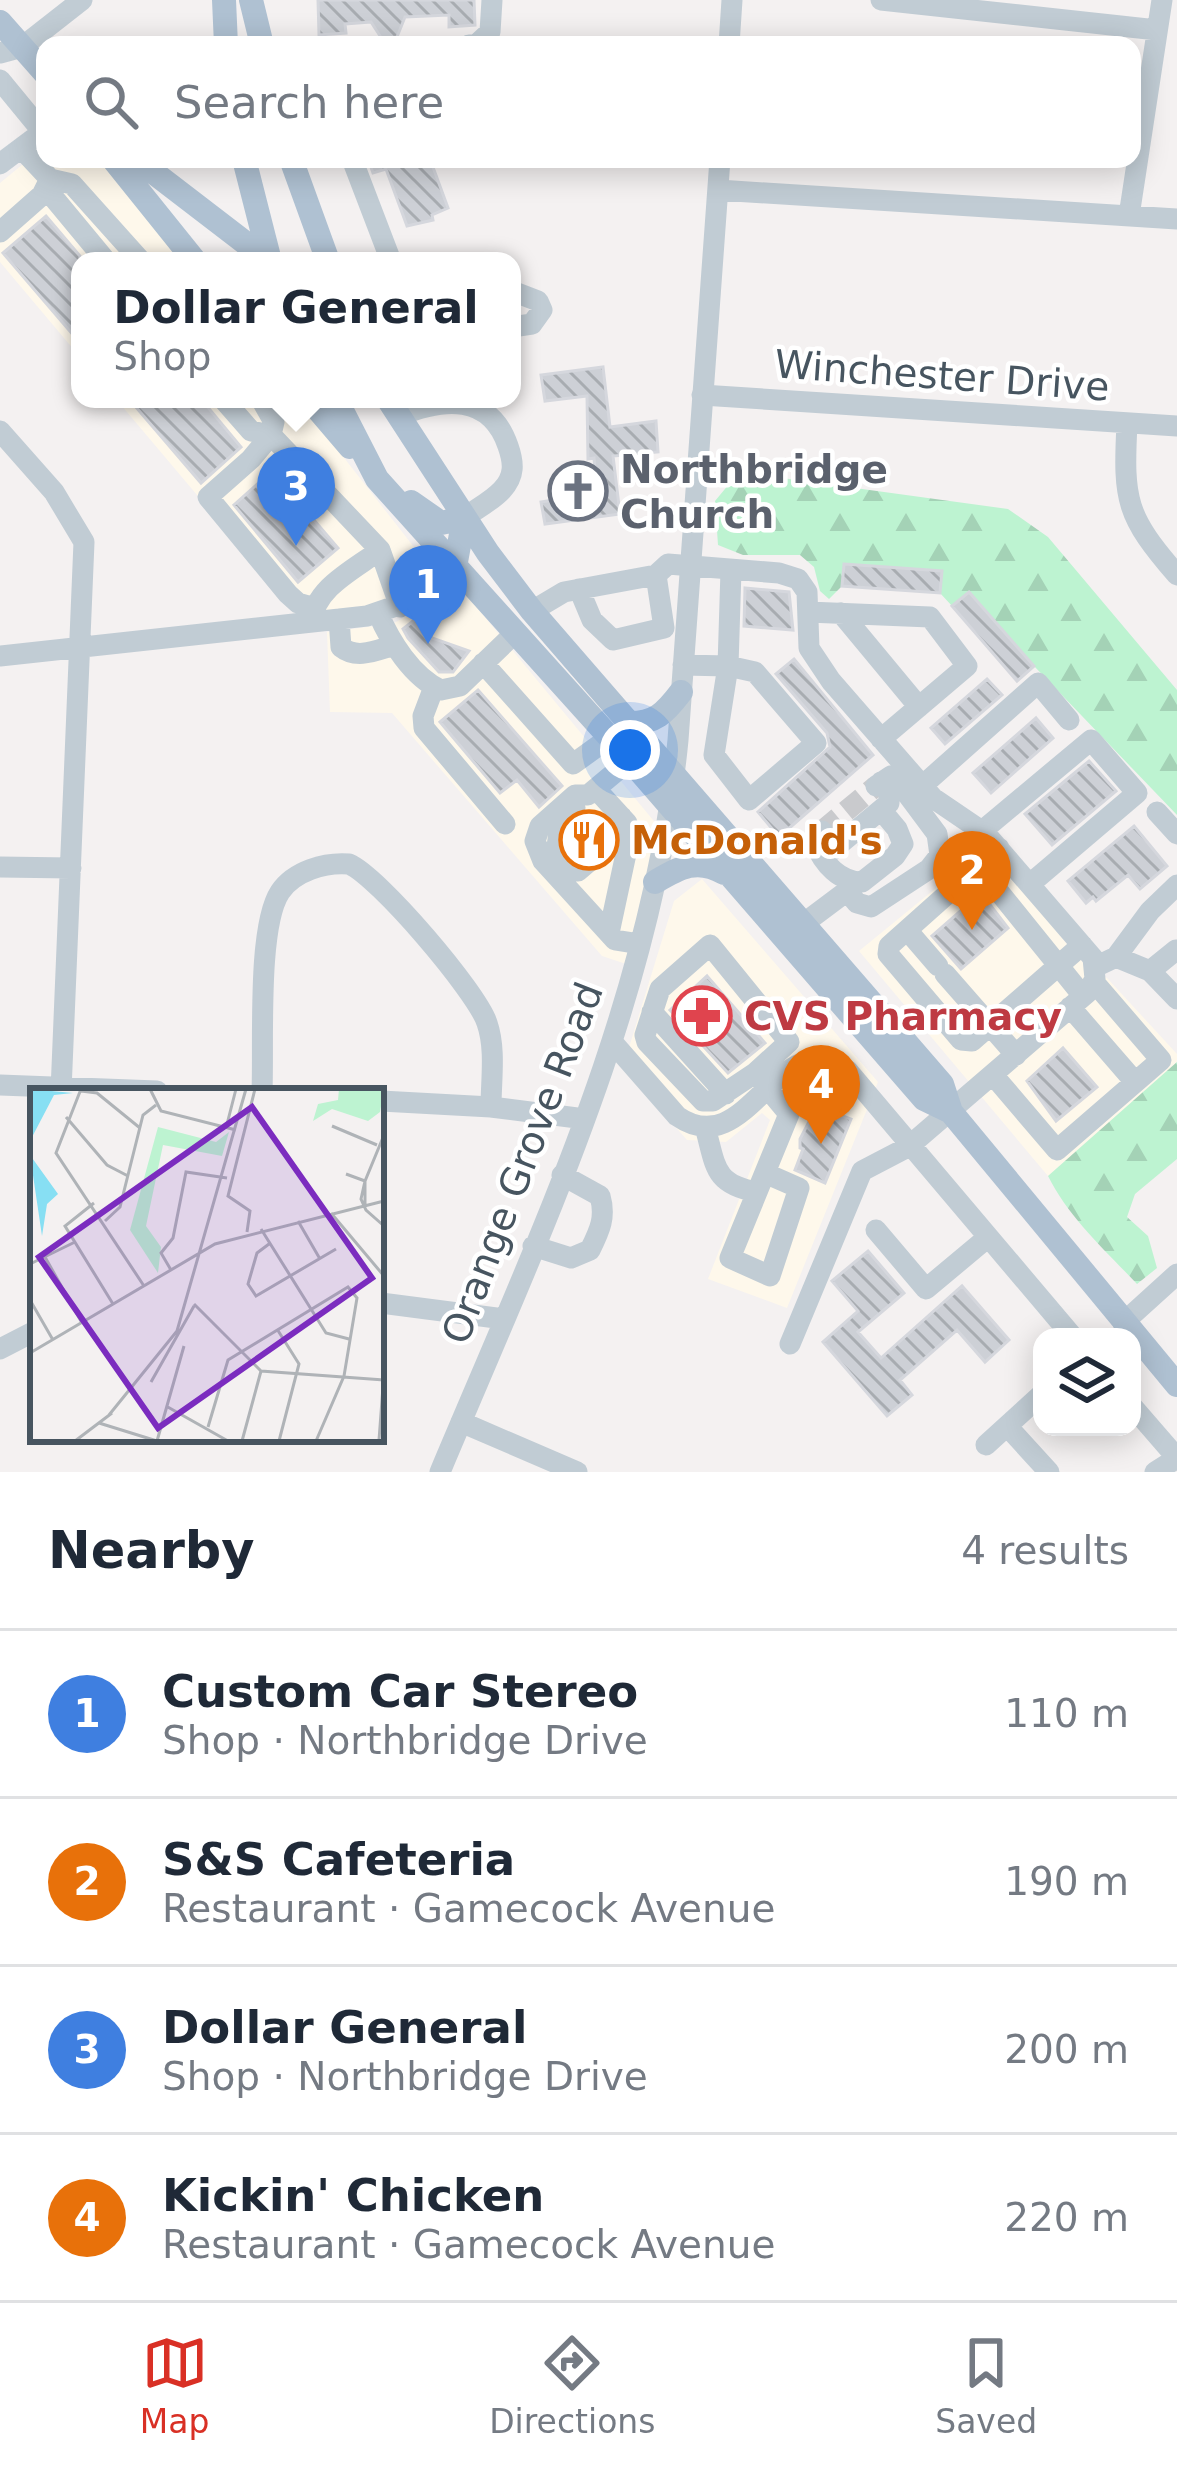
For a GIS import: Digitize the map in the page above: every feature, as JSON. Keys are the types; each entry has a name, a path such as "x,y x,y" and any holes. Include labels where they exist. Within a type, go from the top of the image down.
{"main road":[{"path":"224,0 226,36"},
{"path":"251,0 260,36"},
{"path":"0,22 11,50 36,67"},
{"path":"120,168 188,252"},
{"path":"157,168 259,252"},
{"path":"246,168 268,252"},
{"path":"295,168 325,252"},
{"path":"317,408 514,634 674,776 942,1084 950,1112 1177,1385"},
{"path":"341,408 377,478 441,523 464,518"},
{"path":"393,408 464,518 618,730 630,760 924,1099 950,1112"},
{"path":"455,567 464,518"},
{"path":"455,567 488,578 532,610"},
{"path":"618,730 664,715 681,692"},
{"path":"655,882 695,863 711,865 734,879"}],"street":[{"path":"486,36 492,0"},
{"path":"730,36 732,0"},
{"path":"881,0 1156,30"},
{"path":"1141,133 1162,0"},
{"path":"11,50 70,3"},
{"path":"0,80 36,122"},
{"path":"0,164 36,136"},
{"path":"22,148 36,164"},
{"path":"40,168 50,179 53,197 99,252"},
{"path":"356,168 388,252"},
{"name":"Orange Grove Road","path":"440,1472 614,1044 671,809 719,168"},
{"path":"1129,215 1136,168"},
{"path":"0,232 42,195 50,179"},
{"path":"50,179 73,184 133,252"},
{"path":"718,190 1177,219"},
{"path":"521,294 538,301 542,310 532,323 521,325"},
{"name":"Winchester Drive","path":"702,395 1177,427"},
{"path":"231,408 251,431 271,435 380,550 395,645 434,687 452,689 514,634"},
{"path":"266,408 274,422 271,435 208,497 288,595 312,615"},
{"path":"464,518 499,494 513,462 502,428 474,408"},
{"path":"1127,424 1124,478 1134,518 1177,575"},
{"path":"0,431 55,492 84,542 61,1088"},
{"path":"312,615 324,592 380,550"},
{"path":"532,610 552,596 656,575 668,564 779,573 798,580 807,592 809,648 831,681 922,786 999,848 1082,945 1086,988 1135,1082"},
{"path":"0,656 312,615 339,620 389,610 422,597 455,567"},
{"path":"683,665 728,666 755,672 816,743 749,800 714,755 728,666 731,570"},
{"path":"579,589 592,620 613,640 664,628 656,575"},
{"path":"808,612 930,617 968,666 881,739"},
{"path":"841,614 919,707"},
{"path":"339,620 341,647 347,652 395,645"},
{"path":"484,663 573,764 618,730"},
{"path":"922,786 1038,683 1069,720"},
{"path":"434,687 423,716 424,728 505,824"},
{"path":"982,831 1091,740 1137,793 1030,884"},
{"path":"630,760 540,826 535,841 536,851 614,940 640,944"},
{"path":"822,831 815,843 823,858 862,906 884,901 929,869 940,855 937,834 891,776 879,784 890,796 882,811 823,858"},
{"path":"588,793 621,816 629,828 608,933"},
{"path":"588,793 560,826 556,854 569,871 578,871 620,835 621,816"},
{"path":"803,924 895,856 903,844 882,811"},
{"path":"1157,812 1177,834"},
{"path":"937,834 960,816"},
{"path":"999,848 890,946 888,954 961,1040 971,1041 1082,945"},
{"path":"262,1088 267,923 280,892 292,880 336,863 362,869 375,881 473,997 487,1022 492,1045 490,1107"},
{"path":"979,866 1059,965 1161,1060 1057,1150 993,1075"},
{"path":"0,867 71,868"},
{"path":"790,1344 862,1171 908,1147 1016,1055 1116,957 1150,911 1177,885"},
{"path":"907,930 1016,1055"},
{"path":"614,1044 689,1124 719,1126 733,1119 762,1081 790,1042 710,945 660,989 652,1012 647,1042 682,1081 703,1101 713,1101 762,1081 807,1059 835,1061 1064,1328"},
{"path":"1150,971 1176,950"},
{"path":"1116,957 1150,971 1177,999"},
{"path":"652,1012 726,1094"},
{"path":"663,1100 682,1081"},
{"path":"706,1127 721,1177 733,1187 761,1183 789,1114 762,1081"},
{"path":"0,1084 49,1088"},
{"path":"384,1101 585,1119"},
{"path":"533,1246 571,1258 590,1250 599,1232 605,1213 600,1196 562,1175"},
{"path":"876,1230 926,1289 987,1238"},
{"path":"1123,1323 1173,1286"},
{"path":"384,1303 504,1319"},
{"path":"0,1349 30,1334"},
{"path":"986,1445 1033,1402"},
{"path":"1141,1416 1177,1458 1155,1472"},
{"path":"461,1422 577,1472"},
{"path":"1007,1426 1049,1472"}],"shaded area":[{"path":"36,153 36,168 106,168 176,252 71,252 71,346 0,262 0,183"},
{"path":"124,408 305,408 428,565 428,576 368,609 300,617"},
{"path":"450,593 469,598 658,826 626,964 602,956 392,713 330,712 327,632 392,624"},
{"path":"985,848 1085,965 1107,978 1177,1054 1177,1062 1048,1176 859,951"},
{"path":"702,879 878,1082 787,1308 708,1279 770,1120 762,1113 726,1142 687,1140 623,1067 674,901"}],"green space":[{"path":"739,472 1008,509 1048,537 1177,690 1177,815 969,592 952,606 940,593 941,571 845,564 842,586 829,599 820,591 814,567 800,555 743,555 718,545 715,501"},
{"path":"1177,1062 1177,1159 1135,1194 1127,1217 1148,1236 1157,1268 1137,1284 1077,1220 1048,1176"}],"building":[{"path":"318,0 474,0 475,25 449,27 449,15 405,17 397,36 380,36 371,22 345,24 346,33 319,35"},
{"path":"371,168 433,168 448,208 432,215 433,220 407,226 386,169 373,173"},
{"path":"46,216 77,252 71,252 71,332 3,253"},
{"path":"603,367 610,427 656,421 658,452 613,456 620,514 545,524 541,502 597,493 594,458 588,459 587,396 545,401 541,375"},
{"path":"137,408 208,408 241,447 201,483"},
{"path":"272,471 338,548 298,582 234,505"},
{"path":"844,564 942,571 940,593 842,586"},
{"path":"745,588 789,592 793,630 744,626"},
{"path":"969,592 1034,666 1017,681 952,606"},
{"path":"417,618 432,638 469,651 453,672 439,672 408,638 403,629"},
{"path":"794,659 873,755 779,837 758,812 830,747 827,733 776,674"},
{"path":"987,679 1002,695 945,744 931,728"},
{"path":"478,690 562,786 539,807 517,780 500,793 440,722"},
{"path":"1036,718 1053,738 991,793 973,773"},
{"path":"1089,761 1116,791 1052,845 1025,814"},
{"path":"599,814 608,826 575,854 574,836"},
{"path":"1134,826 1167,866 1140,889 1128,875 1096,901 1093,897 1086,903 1068,881"},
{"path":"981,893 1008,928 961,969 932,936"},
{"name":"CVS Pharmacy","path":"707,976 765,1043 728,1073 670,1010"},
{"path":"1063,1048 1097,1087 1056,1121 1027,1081"},
{"path":"817,1106 851,1119 825,1183 795,1170 803,1149 800,1139"},
{"path":"868,1251 904,1293 858,1332 881,1358 962,1286 1009,1340 985,1362 957,1330 900,1380 912,1395 887,1416 823,1342 858,1311 832,1281"}],"tunnel":[{"path":"822,831 876,786"}],"place":[{"name":"Northbridge Church","path":"578,491"},
{"name":"Dollar General","path":"296,546"},
{"name":"Custom Car Stereo","path":"428,644"},
{"name":"McDonald's","path":"589,840"},
{"name":"S&S Cafeteria","path":"972,930"},
{"name":"CVS Pharmacy","path":"702,1016"},
{"name":"Kickin' Chicken","path":"821,1144"}]}
